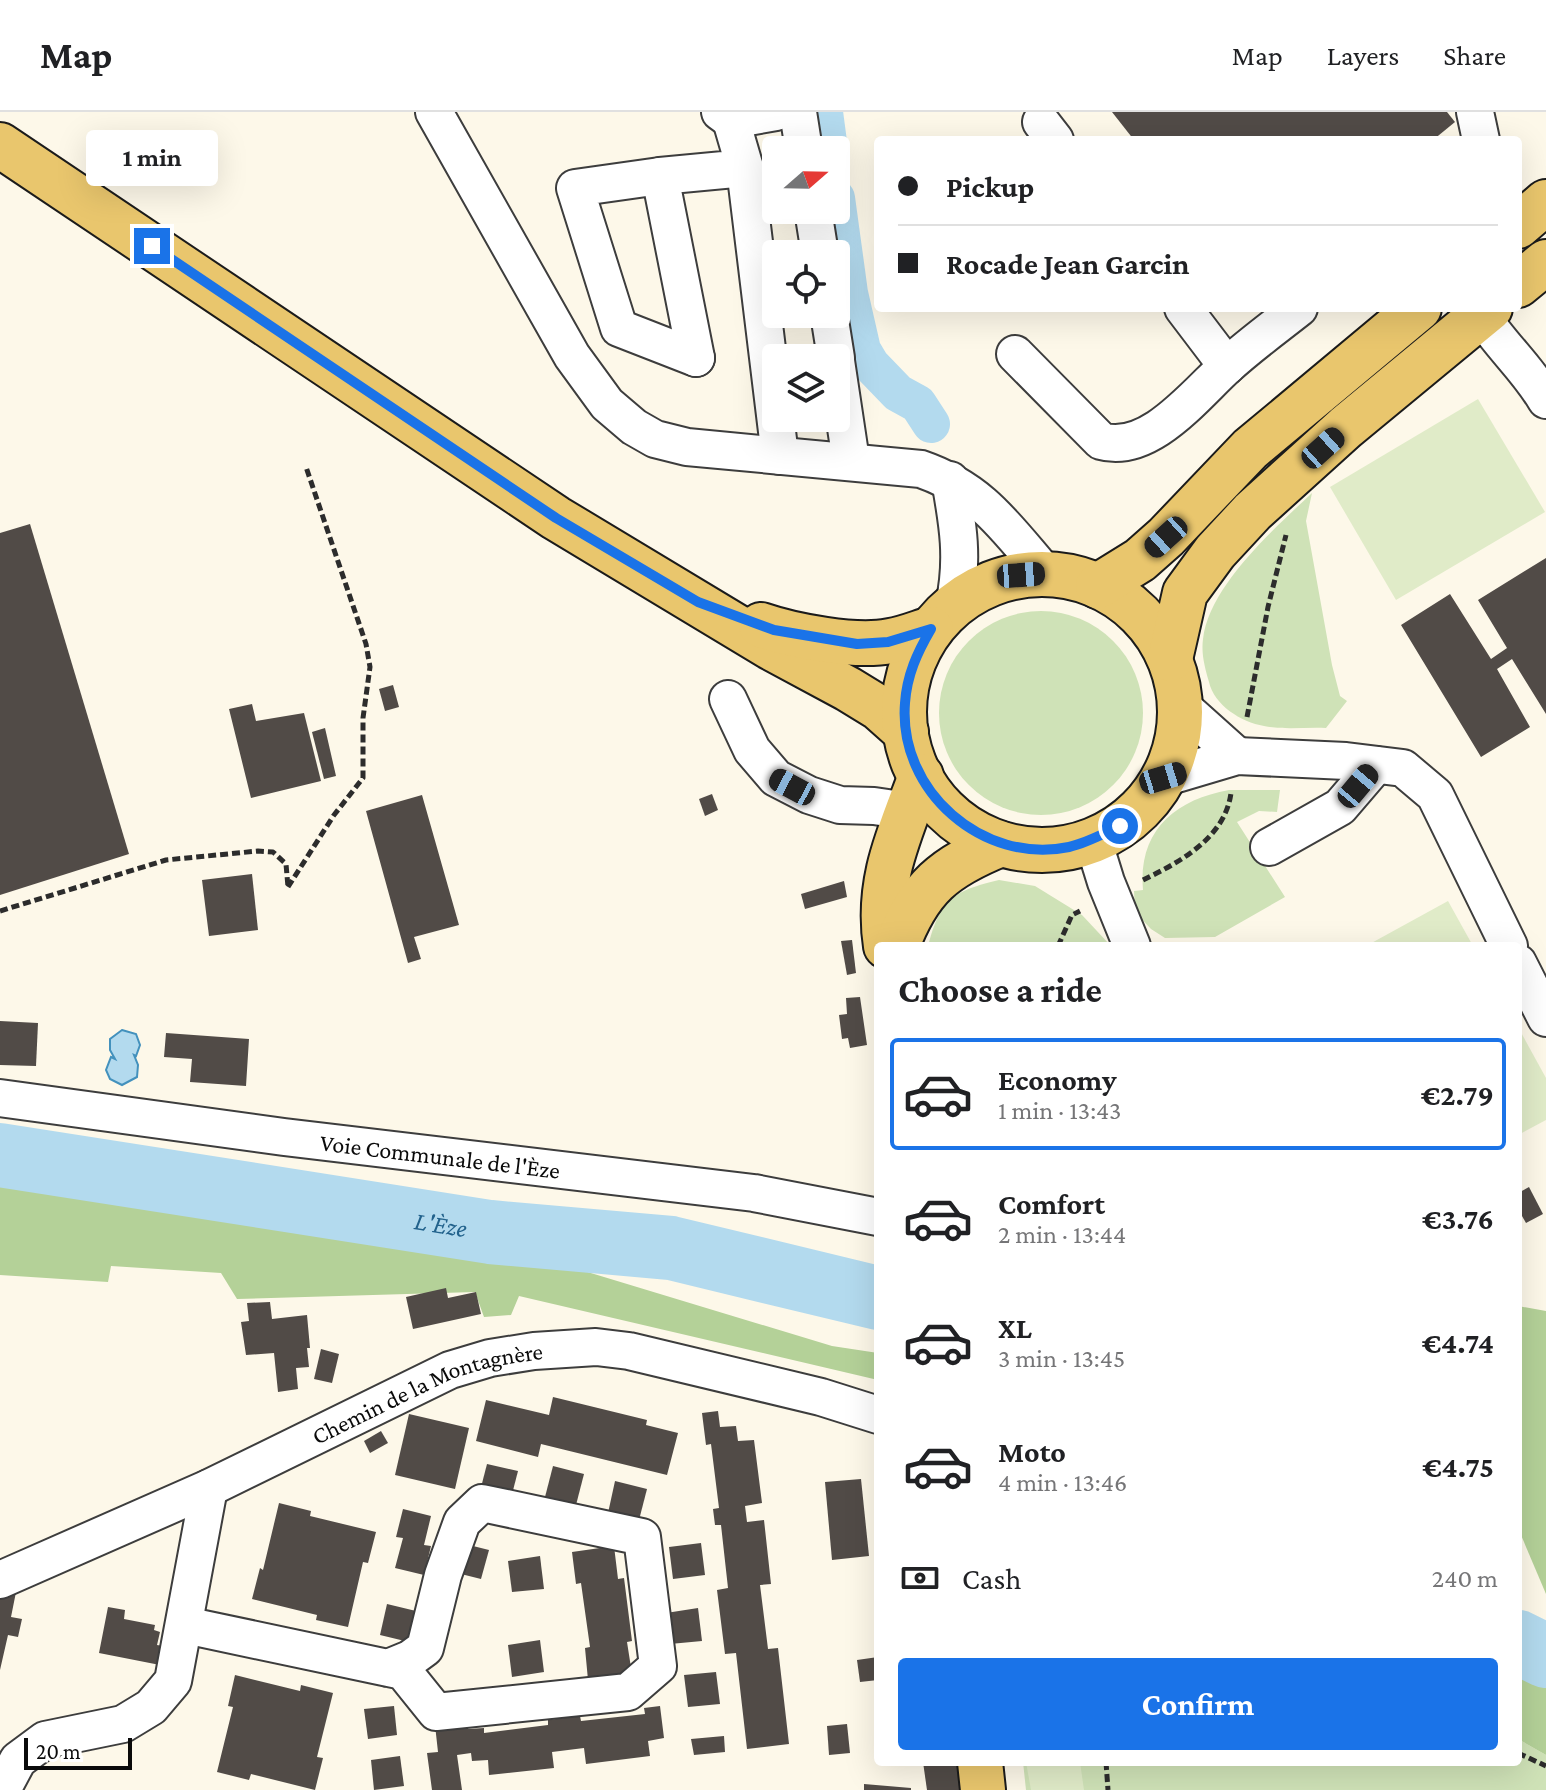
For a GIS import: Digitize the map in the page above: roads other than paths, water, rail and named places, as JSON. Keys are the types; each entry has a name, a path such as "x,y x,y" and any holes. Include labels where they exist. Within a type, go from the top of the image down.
{"main road":[{"path":"0,145 556,518 770,647 848,689 879,708 906,732"},
{"path":"1522,223 1546,202"},
{"path":"1522,282 1546,262"},
{"path":"1098,586 1140,560 1250,449 1414,312"},
{"path":"1170,659 1185,593 1224,541 1346,427 1486,312"},
{"path":"698,602 774,630 857,644 888,642 943,617 975,591 997,581 1021,575 1064,575 1098,586 1121,598 1157,636 1170,659 1179,704 1178,729 1173,754 1163,778 1137,812 1120,826 1093,840 1068,847 1040,850 1001,844 954,818 935,799 914,794"},
{"path":"886,942 883,896 893,852 914,794 904,705 908,678 918,652 943,617"},
{"path":"899,942 908,917 932,883 970,857 1001,844"},
{"path":"980,1766 983,1790"}],"street":[{"path":"434,112 572,356 607,404 634,427 655,439 687,447 921,469 972,493 992,511 1046,574"},
{"path":"776,112 725,116 745,168 780,456"},
{"path":"798,112 802,136"},
{"path":"1475,112 1480,136"},
{"path":"660,176 696,358 619,328 575,188 660,176 745,168"},
{"path":"1186,312 1227,366"},
{"path":"1015,354 1101,441 1116,445 1136,440 1180,412 1227,366 1294,312"},
{"path":"1486,312 1497,339 1531,375 1546,400"},
{"path":"847,432 851,461"},
{"path":"943,617 961,575 959,530 950,480"},
{"path":"728,699 752,750 776,778 809,795 840,805 874,806 914,794"},
{"path":"1179,704 1238,759"},
{"path":"1163,778 1238,759 1403,768 1435,795 1507,942"},
{"path":"1269,847 1340,807 1376,765"},
{"path":"1093,840 1130,942"},
{"path":"1522,971 1546,1018"},
{"name":"Voie Communale de l'Èze","path":"0,1098 284,1137 754,1193 874,1216"},
{"name":"Chemin de la Montagnère","path":"0,1580 209,1488 450,1370 490,1358 585,1347 629,1351 821,1397 874,1414"},
{"path":"2,1790 18,1760 45,1740 123,1724 151,1707 173,1681 209,1488"},
{"path":"185,1625 396,1670 436,1712 628,1692 658,1666 642,1537 482,1503 462,1522 443,1575 425,1648 396,1670"}],"water":[{"path":"122,1030 136,1034 140,1045 134,1055 138,1065 137,1077 122,1085 110,1079 106,1070 111,1057 115,1059 110,1050 110,1039"}],"waterway":[{"path":"824,112 827,136"},
{"path":"840,224 849,293 862,350 871,365 898,393 918,404 931,424"},
{"name":"L'Èze","path":"0,1155 490,1232 671,1248 874,1297"},
{"name":"L'Èze","path":"1522,1644 1546,1656"}]}
